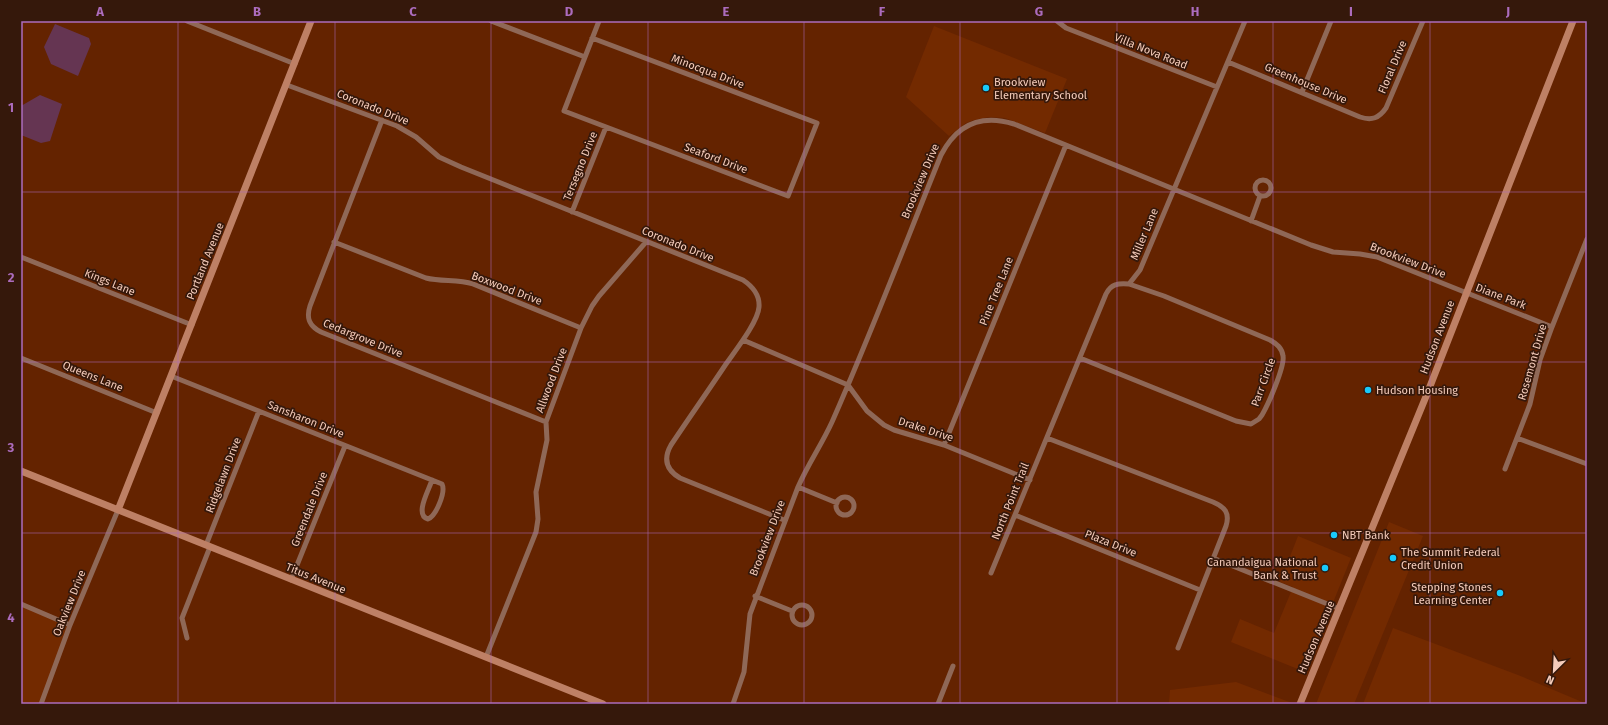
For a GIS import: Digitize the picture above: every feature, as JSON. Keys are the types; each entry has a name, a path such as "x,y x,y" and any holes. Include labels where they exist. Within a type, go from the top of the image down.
{"main road":[{"name":"Portland Avenue","path":"118,510 311,21"},
{"name":"Hudson Avenue","path":"1300,704 1427,394 1465,293 1573,21"},
{"name":"Titus Avenue","path":"21,471 603,704"}],"street":[{"path":"187,21 294,64"},
{"path":"491,21 585,57 599,21"},
{"name":"Villa Nova Road","path":"1057,21 1066,28 1217,87"},
{"name":"Miller Lane","path":"1129,284 1140,270 1244,21"},
{"path":"1302,92 1331,21"},
{"name":"Floral Drive","path":"1377,118 1382,113 1388,102 1423,21"},
{"name":"Minocqua Drive","path":"592,38 817,123"},
{"name":"Seaford Drive","path":"585,57 564,111 788,196 817,123"},
{"name":"Greenhouse Drive","path":"1228,62 1365,119 1377,118"},
{"name":"Coronado Drive","path":"287,85 401,128 416,137 434,154 444,160 743,280 749,284 758,296 759,306 757,316 743,340 671,445 666,456 666,462 670,471 680,478 784,520"},
{"name":"Cedargrove Drive","path":"382,120 308,312 309,322 312,327 321,332 546,422"},
{"name":"Brookview Drive","path":"733,704 744,672 747,656 750,614 755,596 784,520 807,466 831,423 848,385 941,155 954,135 964,127 988,120 996,120 1014,124 1326,251 1364,254 1377,257 1465,293"},
{"name":"Tersegno Drive","path":"572,212 606,127"},
{"name":"Pine Tree Lane","path":"944,445 1066,145"},
{"path":"1252,221 1260,196"},
{"name":"Rosemont Drive","path":"1505,469 1530,404 1540,360 1587,239"},
{"name":"Boxwood Drive","path":"334,242 426,278 439,281 461,281 473,284 581,328"},
{"name":"Allwood Drive","path":"486,657 536,532 538,519 536,492 547,440 546,422 581,328 599,296 646,242"},
{"name":"Kings Lane","path":"21,257 192,325"},
{"path":"1129,284 1115,285 1108,290 1047,438 1214,502 1226,510 1228,520 1178,648"},
{"name":"Parr Circle","path":"1080,358 1236,421 1251,424 1262,415 1283,360 1282,351 1279,346 1270,340 1171,299 1129,284"},
{"name":"Diane Park","path":"1465,293 1552,327"},
{"path":"743,340 848,385"},
{"name":"Queens Lane","path":"21,358 157,413"},
{"name":"Sansharon Drive","path":"172,376 345,446 432,480 442,484 444,488 434,516 428,519 424,518 421,514 421,509 432,480"},
{"name":"Drake Drive","path":"848,385 867,411 884,425 894,430 944,445 1030,480"},
{"name":"Ridgelawn Drive","path":"187,638 182,618 259,411"},
{"name":"North Point Trail","path":"991,573 1047,438"},
{"path":"1517,438 1587,464"},
{"name":"Greendale Drive","path":"291,580 345,446"},
{"path":"798,486 837,503"},
{"name":"Oakview Drive","path":"40,704 70,625 118,510"},
{"name":"Plaza Drive","path":"1015,515 1200,590"},
{"path":"1213,558 1340,609"},
{"path":"755,596 792,611"},
{"path":"21,604 70,625"},
{"path":"800,605 806,606 811,610 811,619 807,624 797,624 792,618 792,611 800,605"},
{"path":"938,704 953,666"}],"shaded area":[{"path":"55,24 89,38 91,44 78,76 51,64 44,47"},
{"name":"Brookview Elementary School","path":"934,26 1067,79 1045,133 1005,118 989,117 966,123 949,136 906,97"},
{"path":"40,95 62,104 50,141 41,143 21,135 21,106"},
{"path":"1389,522 1423,536 1354,704 1316,704"},
{"path":"1298,536 1351,558 1305,672 1231,642 1240,619 1274,633 1293,587 1280,582"},
{"path":"21,604 70,625 41,704 21,704"},
{"path":"1393,628 1518,675 1587,704 1363,704"},
{"path":"1236,682 1292,703 1169,704 1170,690"}],"place":[{"name":"Brookview Elementary School","path":"986,88"},
{"name":"Hudson Housing","path":"1368,390"},
{"name":"NBT Bank","path":"1334,535"},
{"name":"The Summit Federal Credit Union","path":"1393,558"},
{"name":"Canandaigua National Bank & Trust","path":"1325,568"},
{"name":"Stepping Stones Learning Center","path":"1500,593"}]}
